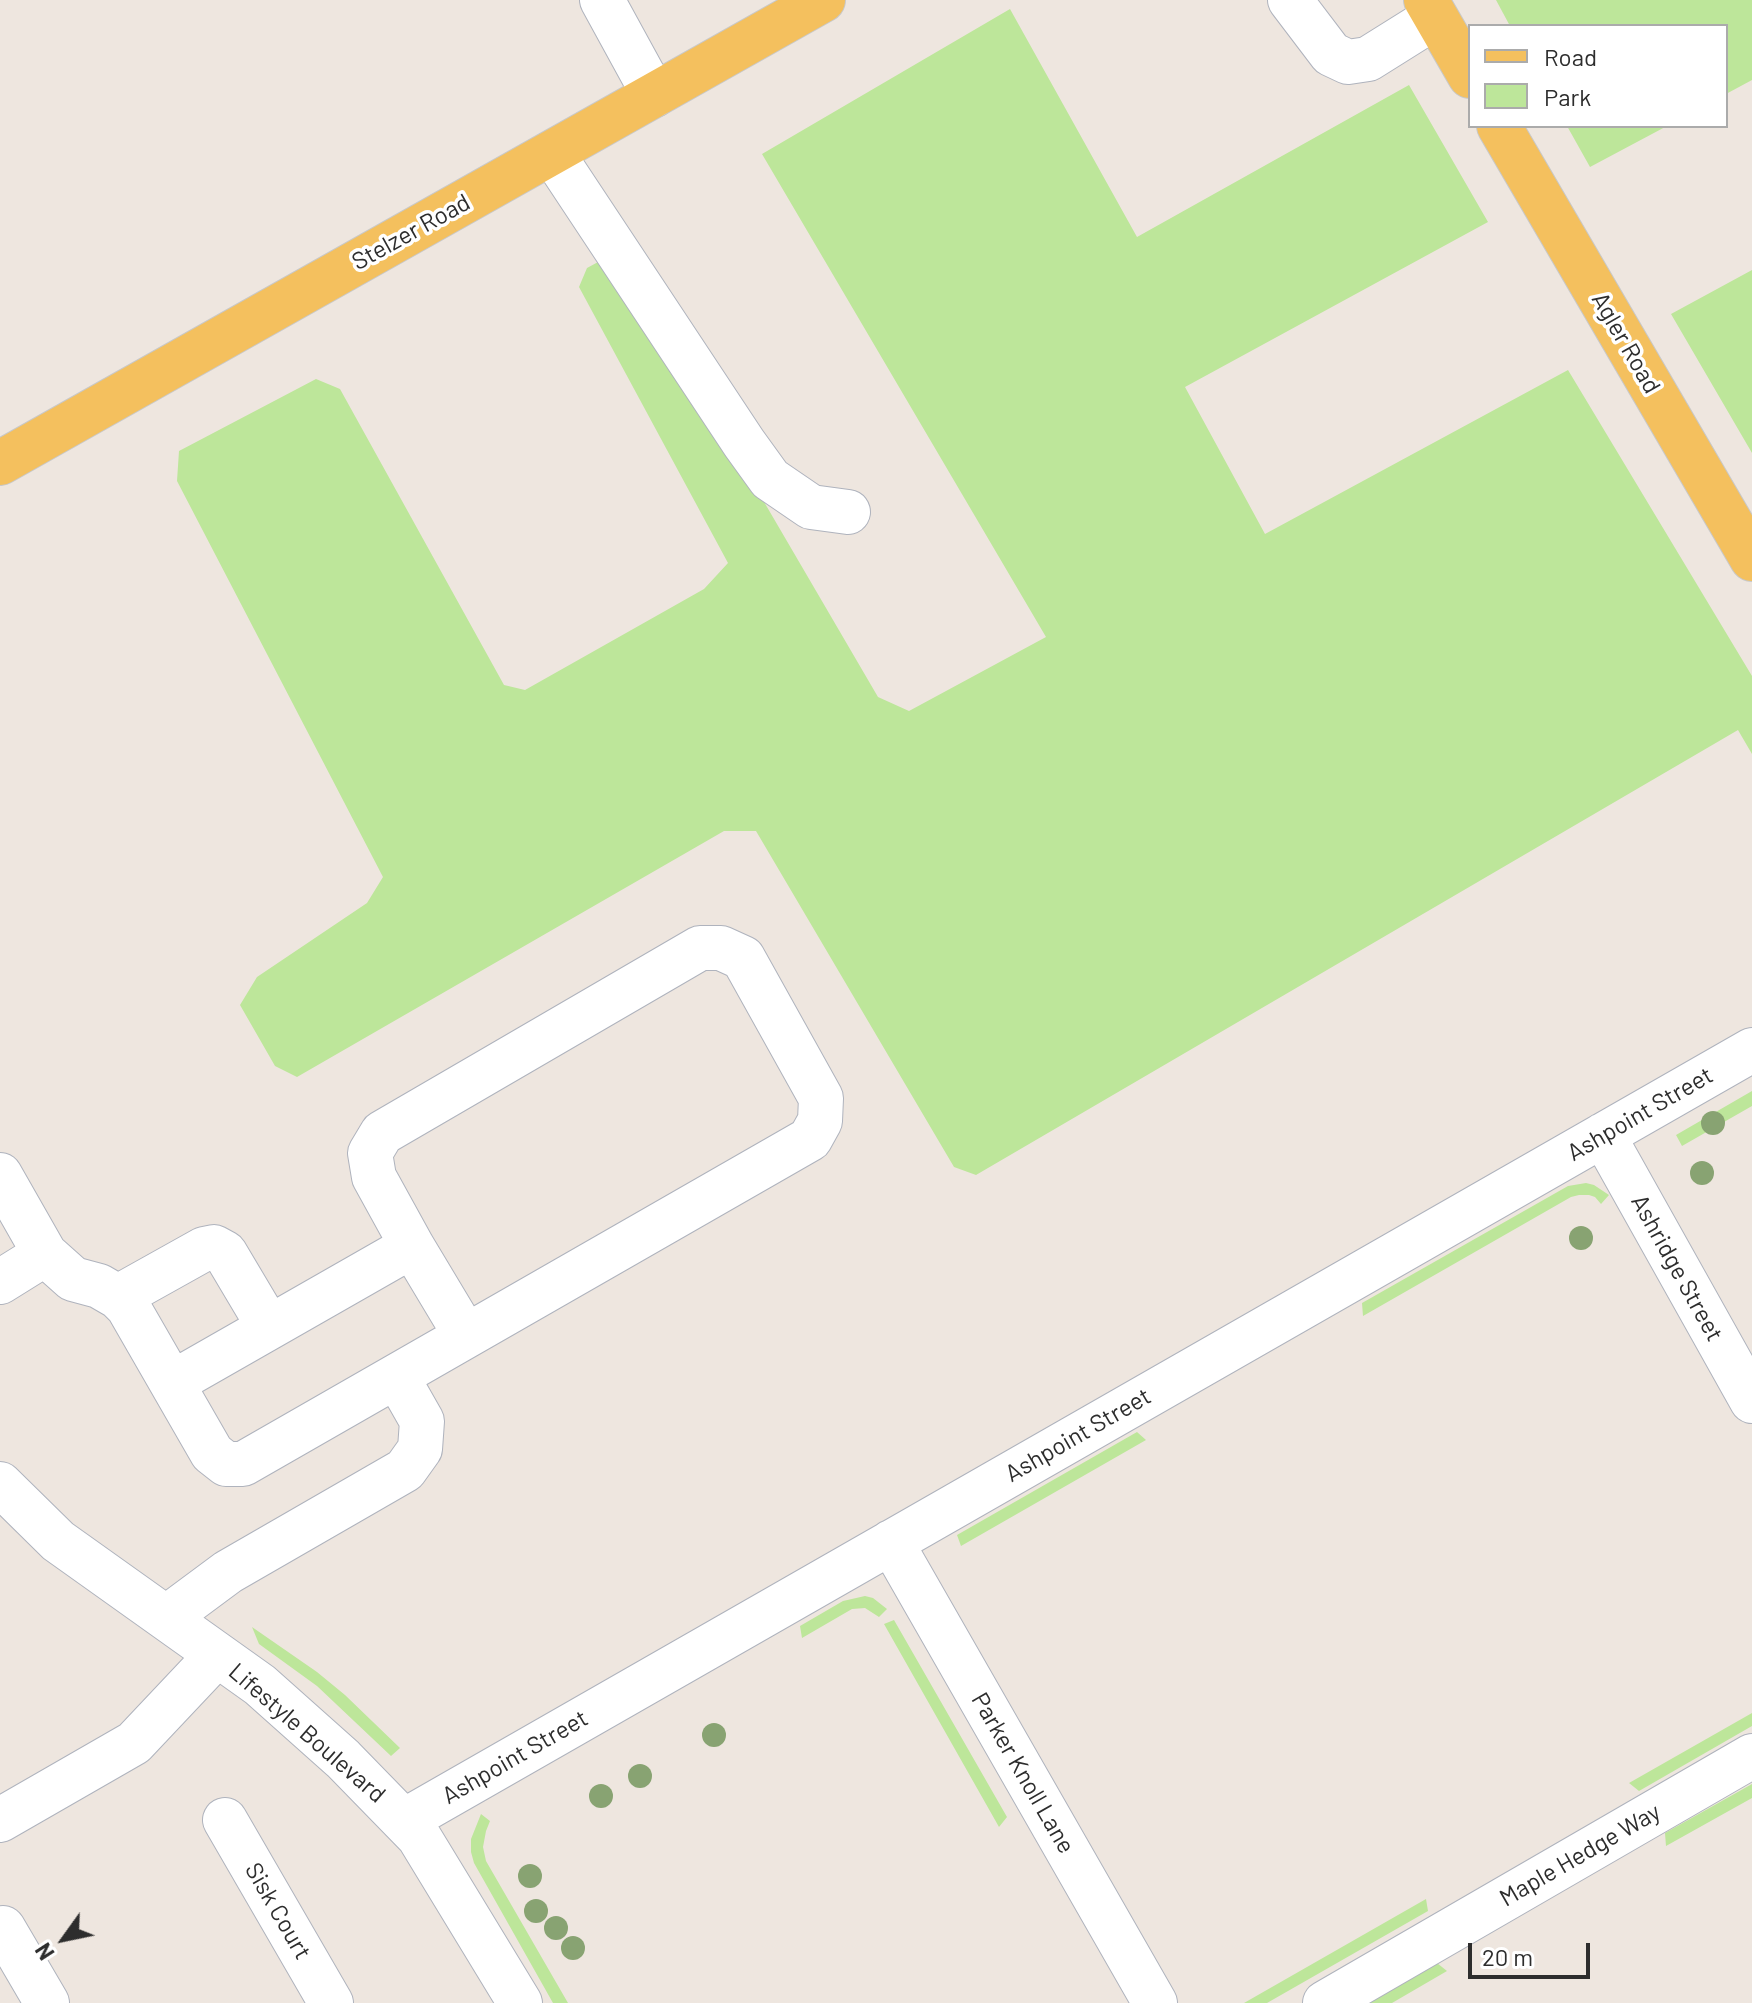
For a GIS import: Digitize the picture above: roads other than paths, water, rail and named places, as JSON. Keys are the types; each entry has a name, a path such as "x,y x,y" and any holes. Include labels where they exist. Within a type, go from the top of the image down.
{"main road":[{"name":"Stelzer Road","path":"0,463 823,0"},
{"path":"1430,9 1468,73"},
{"name":"Agler Road","path":"1500,128 1752,559"}],"street":[{"path":"602,0 654,95"},
{"path":"1290,0 1331,54 1348,62 1368,59 1430,9"},
{"path":"552,153 770,479 811,507 848,512"},
{"path":"0,1175 45,1254 73,1279 99,1286 128,1307 212,1453 226,1464 243,1464 810,1139 820,1121 821,1098 743,958 721,948 700,948 382,1133 370,1153 374,1177 466,1336"},
{"name":"Ashpoint Street","path":"404,1821 1752,1050"},
{"name":"Ashridge Street","path":"1603,1135 1752,1401"},
{"path":"172,1383 412,1246"},
{"path":"118,1297 204,1249 214,1247 225,1253 269,1327"},
{"path":"0,1282 45,1254"},
{"path":"166,1618 228,1572 405,1470 420,1449 422,1421 397,1377"},
{"name":"Lifestyle Boulevard","path":"0,1484 58,1541 260,1685 343,1759 419,1837 518,2002"},
{"name":"Parker Knoll Lane","path":"891,1542 1155,2003"},
{"path":"0,1820 134,1743 217,1655"},
{"name":"Maple Hedge Way","path":"1325,2003 1752,1756"},
{"name":"Sisk Court","path":"225,1820 331,2003"},
{"path":"3,1928 47,2003"}]}
